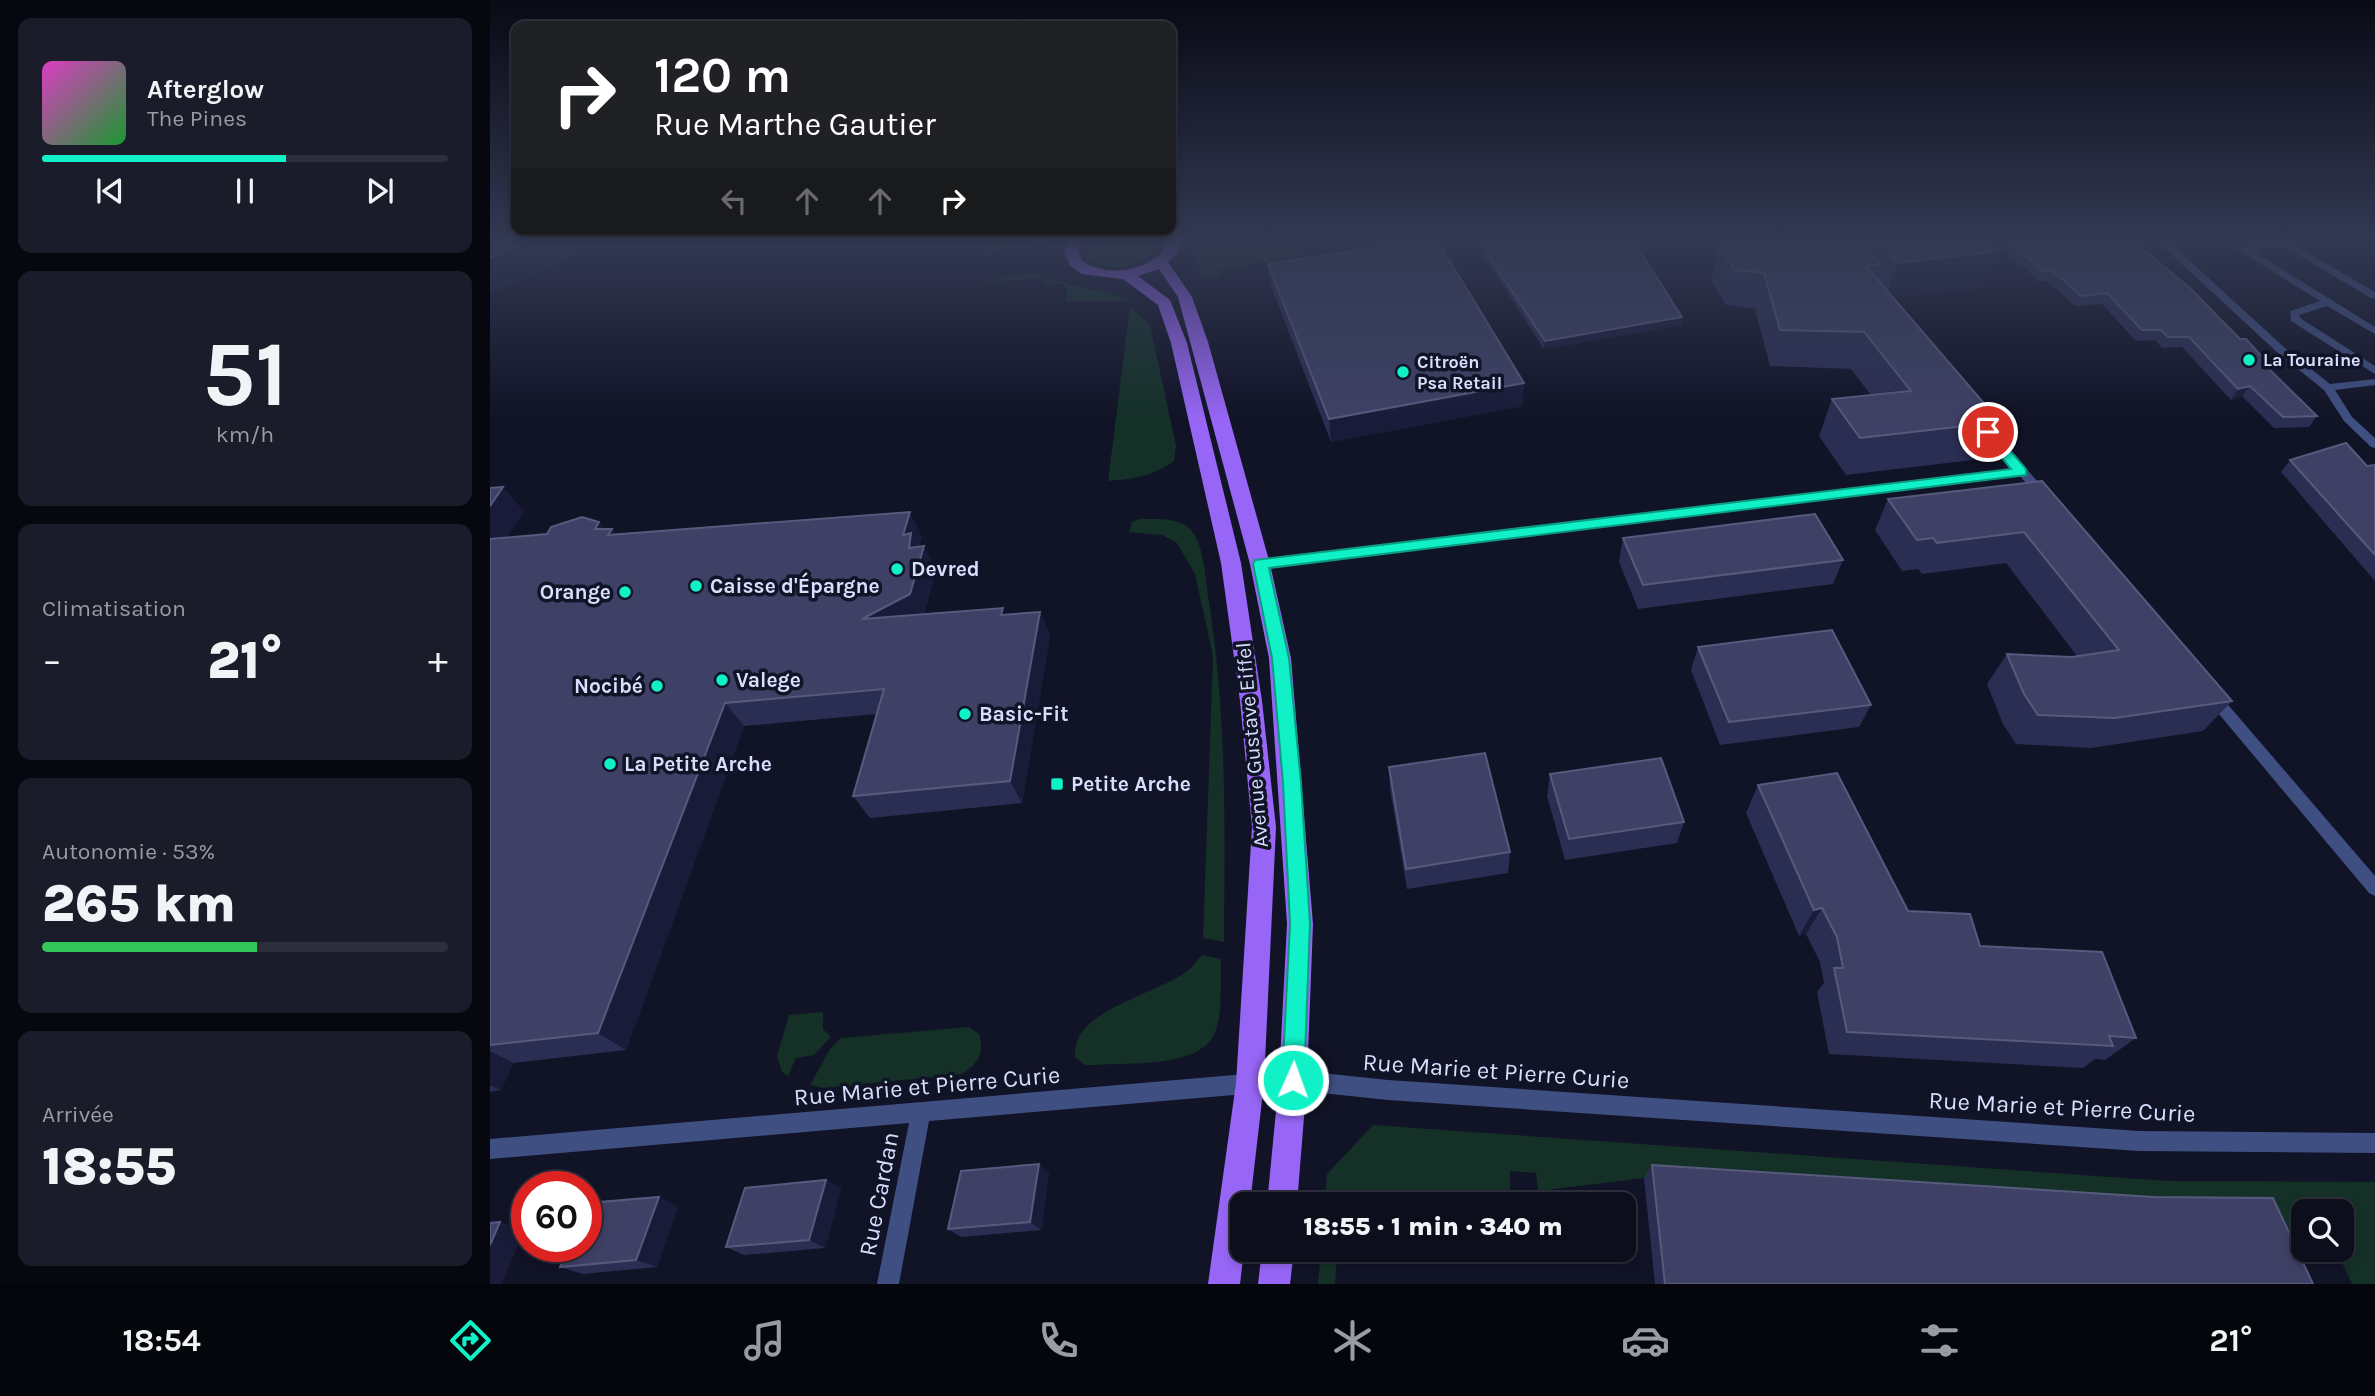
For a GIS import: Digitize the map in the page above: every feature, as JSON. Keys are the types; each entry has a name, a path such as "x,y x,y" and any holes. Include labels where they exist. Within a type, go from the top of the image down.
{"main road":[{"name":"Avenue Gustave Eiffel","path":"1160,300 1164,303 1176,334 1231,563 1251,701 1264,827 1250,1083 1224,1284"},
{"name":"Avenue Gustave Eiffel","path":"1186,300 1200,342 1260,564 1280,658 1292,783 1300,924 1293,1080 1283,1192"},
{"path":"1274,1284 1277,1262"}],"street":[{"path":"2226,300 2282,351 2328,388 2348,419 2375,444"},
{"path":"2325,300 2375,331"},
{"path":"2328,302 2294,313 2295,318 2375,371"},
{"path":"2328,388 2375,382"},
{"path":"1976,418 2051,504"},
{"path":"1260,564 2021,472"},
{"path":"2202,684 2375,888"},
{"name":"Rue Marie et Pierre Curie","path":"490,1149 1293,1080 1388,1090 2139,1141 2375,1143"},
{"name":"Rue Cardan","path":"888,1284 921,1114"}],"green space":[{"path":"1128,300 1131,301 1065,301"},
{"path":"1130,306 1150,325 1176,446 1174,461 1158,470 1135,478 1108,481"},
{"path":"1139,519 1166,520 1185,525 1195,535 1203,560 1222,726 1224,942 1203,938 1213,656 1195,574 1177,543 1162,535 1129,532 1132,522"},
{"path":"1202,955 1221,959 1220,1013 1209,1043 1182,1057 1146,1063 1085,1065 1075,1057 1077,1041 1086,1027 1100,1015 1173,980 1189,969"},
{"path":"823,1012 823,1029 831,1037 814,1055 796,1058 788,1076 782,1072 777,1056 789,1015"},
{"path":"969,1027 979,1034 981,1047 976,1062 962,1074 823,1088 810,1085 830,1049 841,1038"},
{"path":"1373,1125 2168,1181 2375,1182 2375,1284 2352,1284 2342,1262 2354,1262 2354,1199 2291,1199 2291,1235 2253,1236 1644,1178 1538,1192 1325,1192 1327,1174","holes":["1510,1171 1536,1173 1538,1191 1510,1190"]},
{"path":"1320,1262 1336,1262 1335,1284 1318,1284"}],"building":[{"name":"Citroën Psa Retail","path":"1282,300 1473,300 1524,383 1329,419"},
{"path":"1518,300 1671,300 1682,317 1545,341"},
{"path":"1772,300 1895,300 2000,422 1860,438 1832,399 1911,391 1864,332 1780,330"},
{"path":"2114,300 2202,300 2240,339 2246,339 2268,363 2264,364 2317,416 2283,417 2250,386 2238,389 2189,337 2168,337 2161,330 2142,330"},
{"path":"2346,443 2367,466 2375,465 2375,555 2290,460"},
{"path":"2042,481 2232,701 2115,718 2038,715 2024,694 2007,654 2072,657 2119,650 2024,532 1937,543 1933,538 1917,540 1888,499"},
{"path":"503,487 490,506 490,488"},
{"name":"La Petite Arche","path":"910,512 903,535 911,533 909,548 924,546 910,594 862,619 1003,608 1001,615 1040,612 1010,781 853,796 884,689 725,703 598,1033 490,1045 490,539 547,534 551,527 582,517 599,522 595,529 612,529 608,535"},
{"path":"1815,514 1843,560 1643,585 1623,538"},
{"path":"1832,630 1871,705 1729,722 1698,647"},
{"path":"1485,753 1510,852 1406,869 1389,767"},
{"path":"1661,758 1684,822 1569,839 1550,774"},
{"path":"1837,773 1908,911 1970,914 1980,946 2102,952 2136,1038 2109,1036 2113,1046 1847,1032 1834,968 1843,968 1837,937 1822,908 1814,910 1758,785"},
{"path":"1039,1164 1030,1222 948,1229 961,1171"},
{"path":"1652,1165 2154,1197 2273,1198 2291,1237 2291,1262 2303,1262 2313,1284 1665,1284"},
{"path":"826,1180 809,1240 726,1247 745,1188"},
{"path":"659,1197 636,1260 560,1267 562,1262 602,1262 602,1202"},
{"path":"500,1222 490,1245 490,1223"}],"place":[{"name":"La Touraine","path":"2249,360"},
{"name":"Citroën Psa Retail","path":"1403,372"},
{"name":"Devred","path":"897,569"},
{"name":"Caisse d'Épargne","path":"696,586"},
{"name":"Orange","path":"625,592"},
{"name":"Valege","path":"722,680"},
{"name":"Nocibé","path":"657,686"},
{"name":"Basic-Fit","path":"965,714"},
{"name":"La Petite Arche","path":"610,764"},
{"name":"Petite Arche","path":"1057,784"}],"route":[{"path":"1293,1080 1300,924 1292,783 1280,658 1260,564 2021,472 1988,432"}]}
